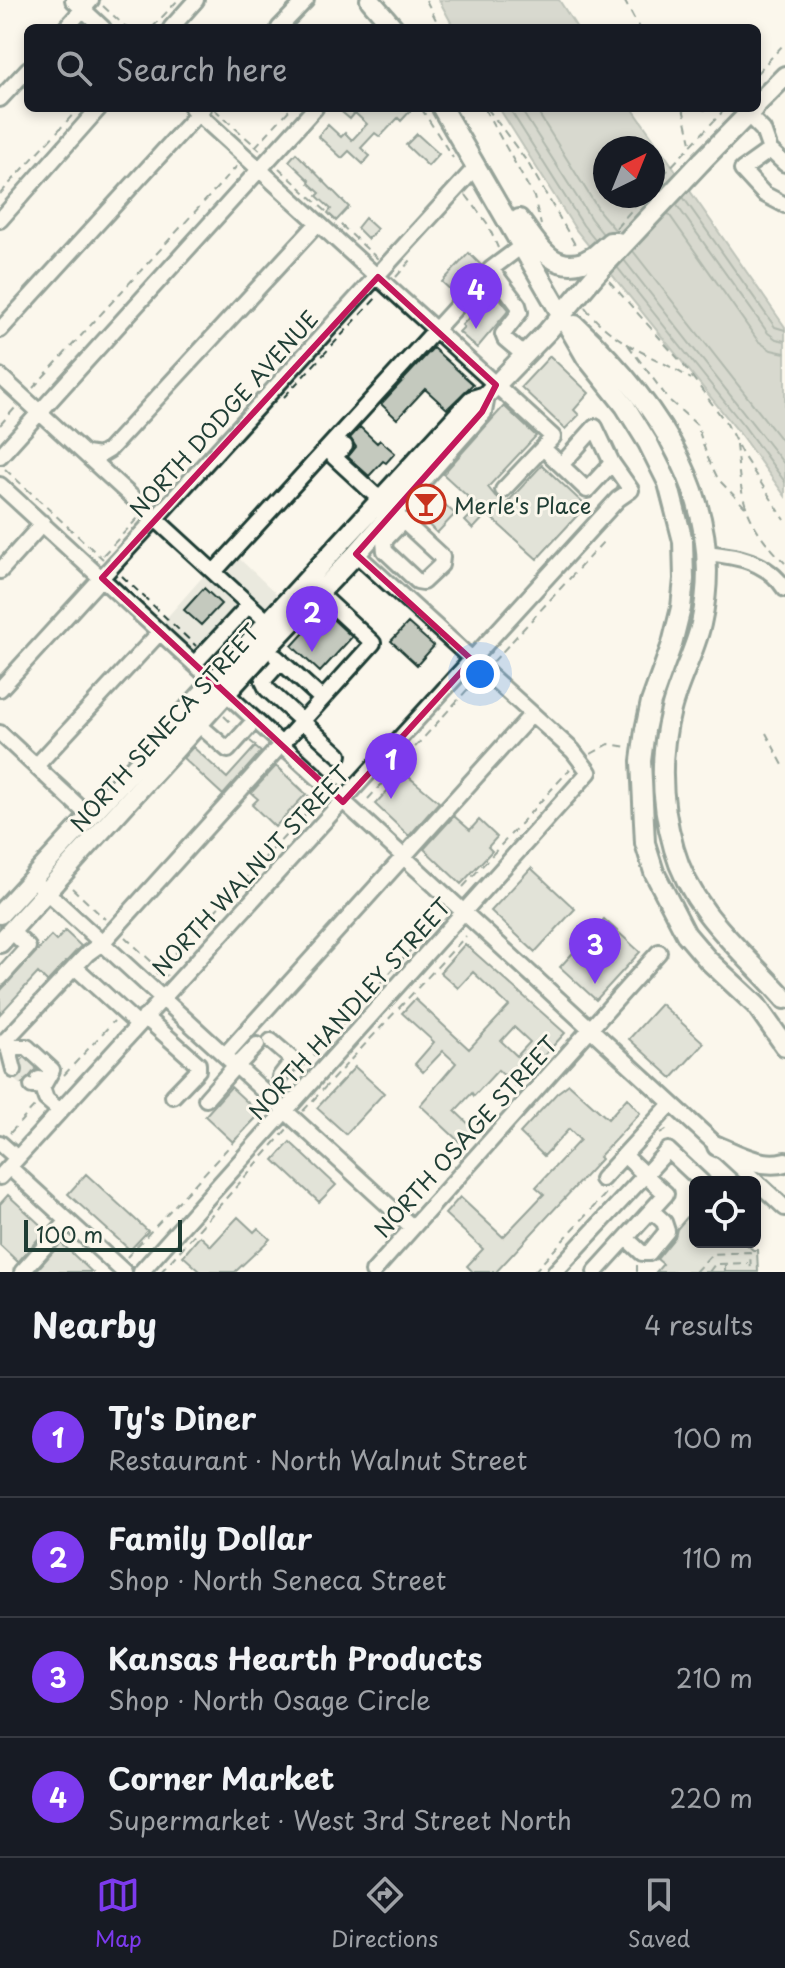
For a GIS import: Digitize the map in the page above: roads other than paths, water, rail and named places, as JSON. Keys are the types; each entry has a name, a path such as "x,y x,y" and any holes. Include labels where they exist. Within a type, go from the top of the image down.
{"main road":[{"path":"370,0 389,24"},
{"path":"384,0 390,24"},
{"name":"NORTH SENECA STREET","path":"761,101 785,76"},
{"path":"444,112 586,357 625,406 668,483 683,541 681,608 651,702 641,761 645,843 654,872 686,934 767,1019 785,1046"},
{"name":"NORTH SENECA STREET","path":"0,914 89,816 219,688 266,649 356,554 482,412 491,390 578,296 589,265 625,242 750,112"},
{"path":"496,198 518,218 552,261 562,265 589,265"},
{"path":"563,314 596,344 667,432 692,484 702,521 706,575 701,625 671,710 662,770 665,810 675,851 706,914 785,999"},
{"name":"NORTH SENECA STREET","path":"6,937 201,727 219,688 268,622 392,511"},
{"path":"717,1146 755,1161 785,1162"}],"street":[{"path":"175,24 196,0"},
{"path":"283,24 306,0"},
{"path":"69,24 86,2 100,24"},
{"path":"0,99 24,73"},
{"path":"0,220 95,112"},
{"path":"0,330 195,112"},
{"path":"200,112 264,164 318,223 382,272 491,390 553,437 503,490"},
{"path":"0,456 311,112"},
{"path":"754,112 770,150 785,164"},
{"path":"770,150 742,170 764,194 785,205"},
{"name":"NORTH DODGE AVENUE","path":"0,689 477,166"},
{"path":"86,454 99,456 109,450 318,223"},
{"path":"214,572 491,269 523,245"},
{"path":"491,269 518,305 520,312 503,334 524,355"},
{"path":"0,376 268,622"},
{"path":"543,448 587,490 612,463 595,427 561,465"},
{"path":"345,446 334,457 392,511"},
{"name":"NORTH WALNUT STREET","path":"8,1168 618,499 631,490 612,463"},
{"path":"0,485 160,632 199,659 219,688 785,1208"},
{"path":"0,571 43,523"},
{"path":"706,553 749,559 767,569 785,589"},
{"path":"198,1064 220,1050 403,858 532,714 356,554"},
{"path":"4,1043 75,967 102,943 373,643 319,593"},
{"path":"199,659 249,605"},
{"path":"36,766 160,632"},
{"path":"266,649 322,699"},
{"path":"281,661 263,681 267,689 339,755"},
{"name":"NORTH HANDLEY STREET","path":"141,1272 290,1115 311,1082 464,914 585,766 532,714"},
{"path":"201,727 228,750 255,720"},
{"path":"0,733 89,816"},
{"path":"32,879 412,1227"},
{"path":"0,978 28,947 6,937"},
{"name":"NORTH OSAGE STREET","path":"373,1272 659,952"},
{"path":"75,967 123,1011 142,1021 198,1064"},
{"path":"767,1019 785,1005"},
{"path":"4,1043 18,1066"},
{"path":"4,1043 27,1047 52,1070 40,1086 60,1111"},
{"path":"206,1099 264,1043 293,1060 280,1077"},
{"path":"173,1096 198,1070 198,1064"},
{"path":"292,1065 311,1082"},
{"path":"609,1181 624,1155 671,1104"},
{"path":"4,1138 8,1168 124,1272"},
{"path":"555,1272 668,1150 696,1176"},
{"path":"595,1272 666,1194 624,1155"},
{"path":"626,1238 642,1253 649,1253 667,1231 664,1222 652,1211"},
{"path":"22,1272 68,1221"}],"water":[{"path":"439,0 559,0 574,24 452,24"},
{"path":"502,112 635,112 652,136 593,136 593,208 665,208 665,155 785,327 785,496 738,431 576,230"}],"tunnel":[{"path":"21,1062 38,1078"},
{"path":"14,1070 32,1086"}],"place":[{"name":"Corner Market","path":"476,329"},
{"name":"Merle's Place","path":"426,504"},
{"name":"Family Dollar","path":"312,652"},
{"name":"Ty's Diner","path":"391,799"},
{"name":"Kansas Hearth Products","path":"595,984"}]}
